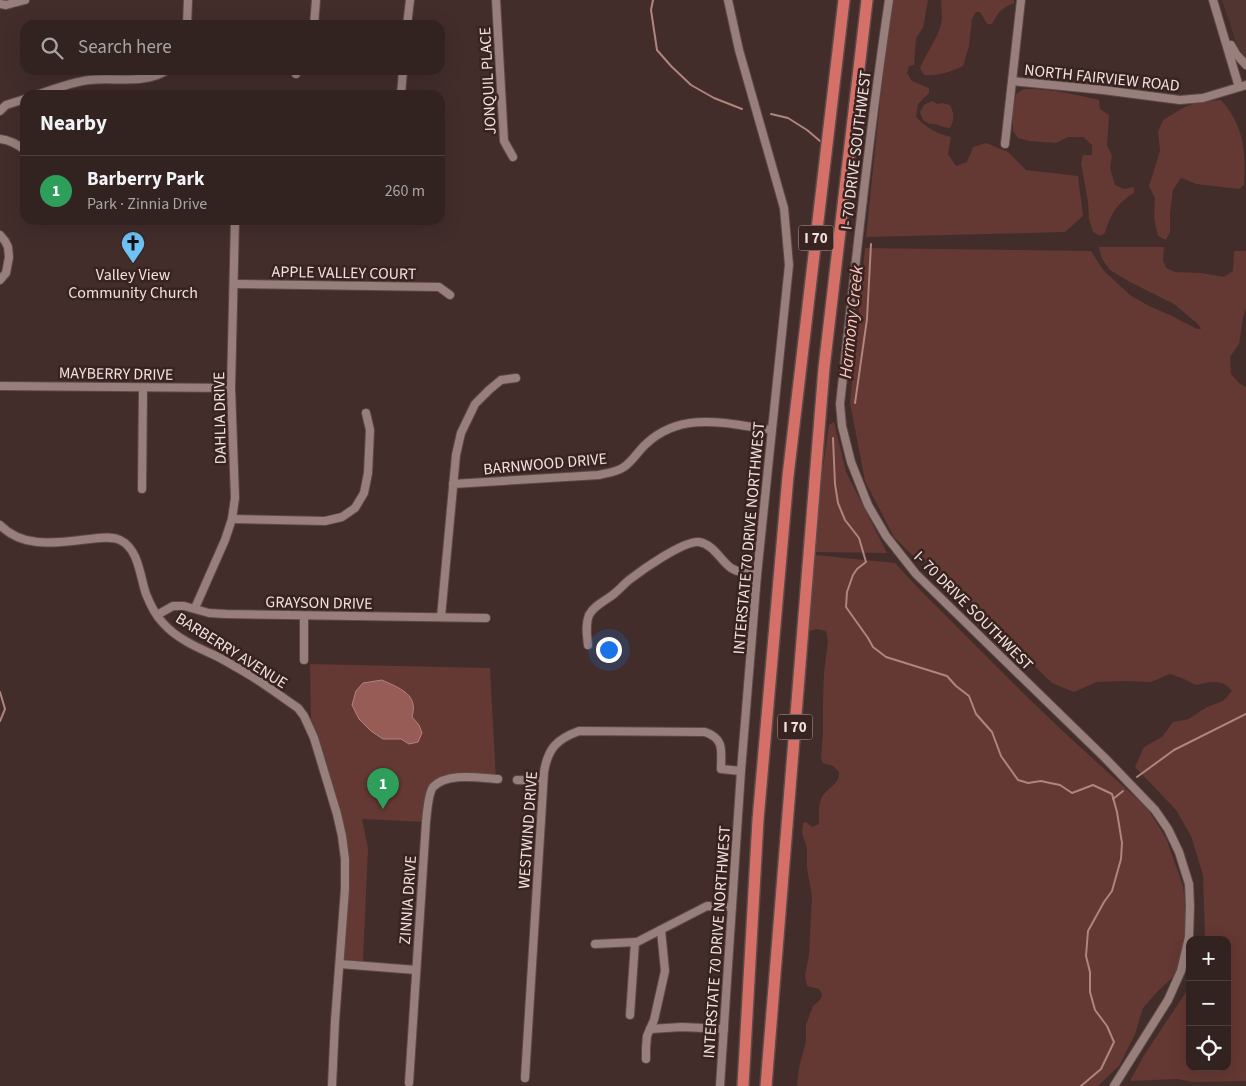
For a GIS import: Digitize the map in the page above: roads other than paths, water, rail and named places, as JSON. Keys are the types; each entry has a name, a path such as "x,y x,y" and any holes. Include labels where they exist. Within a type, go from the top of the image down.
{"highway":[{"name":"I 70","path":"743,1086 758,820 788,476 844,0"},
{"name":"I 70","path":"766,1086 824,368 867,0"}],"street":[{"path":"0,4 6,5 25,0"},
{"path":"187,20 188,0"},
{"path":"314,20 316,0"},
{"path":"408,20 410,0"},
{"name":"JONQUIL PLACE","path":"496,0 504,142 513,157"},
{"name":"INTERSTATE 70 DRIVE NORTHWEST","path":"720,1086 741,771 757,575 789,265 784,208 739,50 728,0"},
{"name":"I- 70 DRIVE SOUTHWEST","path":"889,0 879,61 865,174 840,404 842,426 851,462 868,505 886,536 910,567 1149,803 1168,829 1179,852 1189,884 1190,906 1189,937 1181,971 1168,1000 1114,1086"},
{"path":"1005,144 1021,0"},
{"path":"1213,0 1243,86"},
{"path":"1224,33 1236,54 1246,65"},
{"path":"51,90 74,82 92,79 145,78 160,75"},
{"path":"401,90 403,75"},
{"name":"NORTH FAIRVIEW ROAD","path":"1012,81 1180,100 1203,98 1243,86"},
{"path":"0,111 6,105 20,101"},
{"path":"0,139 20,146"},
{"name":"DAHLIA DRIVE","path":"195,608 225,540 232,519 235,498 231,388 235,225"},
{"path":"0,234 8,247 9,257 6,273 0,280"},
{"name":"APPLE VALLEY COURT","path":"234,284 439,288 450,295"},
{"path":"441,617 456,455 461,433 475,404 488,390 501,380 516,378"},
{"name":"MAYBERRY DRIVE","path":"0,386 231,388"},
{"path":"142,489 143,388"},
{"path":"232,519 325,521 342,517 355,508 364,493 368,472 370,430 366,413"},
{"name":"BARNWOOD DRIVE","path":"453,484 599,475 613,472 624,468 647,444 662,433 674,427 692,422 709,421 772,430"},
{"name":"BARBERRY AVENUE","path":"0,526 14,536 36,542 51,543 103,538 113,538 122,541 133,553 146,592 157,615 164,624 192,644 244,671 298,708 304,716 314,738 337,814 345,859 345,888 334,1030 332,1086"},
{"path":"588,646 586,624 597,605 646,568 683,545 698,542 708,546 732,569 757,575"},
{"name":"GRAYSON DRIVE","path":"157,615 173,606 184,606 209,613 226,614 486,618"},
{"path":"304,616 304,660"},
{"name":"WESTWIND DRIVE","path":"525,1078 543,781 546,762 550,752 558,741 579,731 705,732 719,740 721,769 741,771"},
{"name":"ZINNIA DRIVE","path":"409,1083 426,822 430,795 433,788 442,781 452,778 498,779"},
{"path":"517,780 543,781"},
{"path":"595,944 635,942 707,906 732,906"},
{"path":"646,1059 647,1036 654,1020 665,971 661,930"},
{"path":"630,1015 635,942"},
{"path":"340,964 416,970"},
{"path":"650,1029 682,1027 724,1029"}],"waterway":[{"name":"Harmony Creek","path":"653,0 651,10 657,50 691,85 714,98 742,109"},
{"name":"Harmony Creek","path":"771,114 788,118 820,141"},
{"name":"Harmony Creek","path":"855,403 867,319 871,244"},
{"name":"Harmony Creek","path":"833,438 835,484 838,503 845,520 859,538 866,562 853,575 847,592 846,607 873,647 886,657 947,676 969,696 976,714 992,732 1001,756 1018,780 1028,783 1041,781 1060,785 1072,793 1093,785 1112,794 1122,843 1121,859 1112,891 1088,931 1086,956 1090,972 1090,992 1095,1010 1107,1026 1114,1042 1101,1069 1081,1086"},
{"path":"0,692 5,709 0,721"},
{"path":"1137,777 1174,750 1246,714"},
{"path":"1113,799 1123,791"}],"place":[{"name":"Valley View Community Church","path":"133,264"},
{"name":"Barberry Park","path":"383,809"}]}
